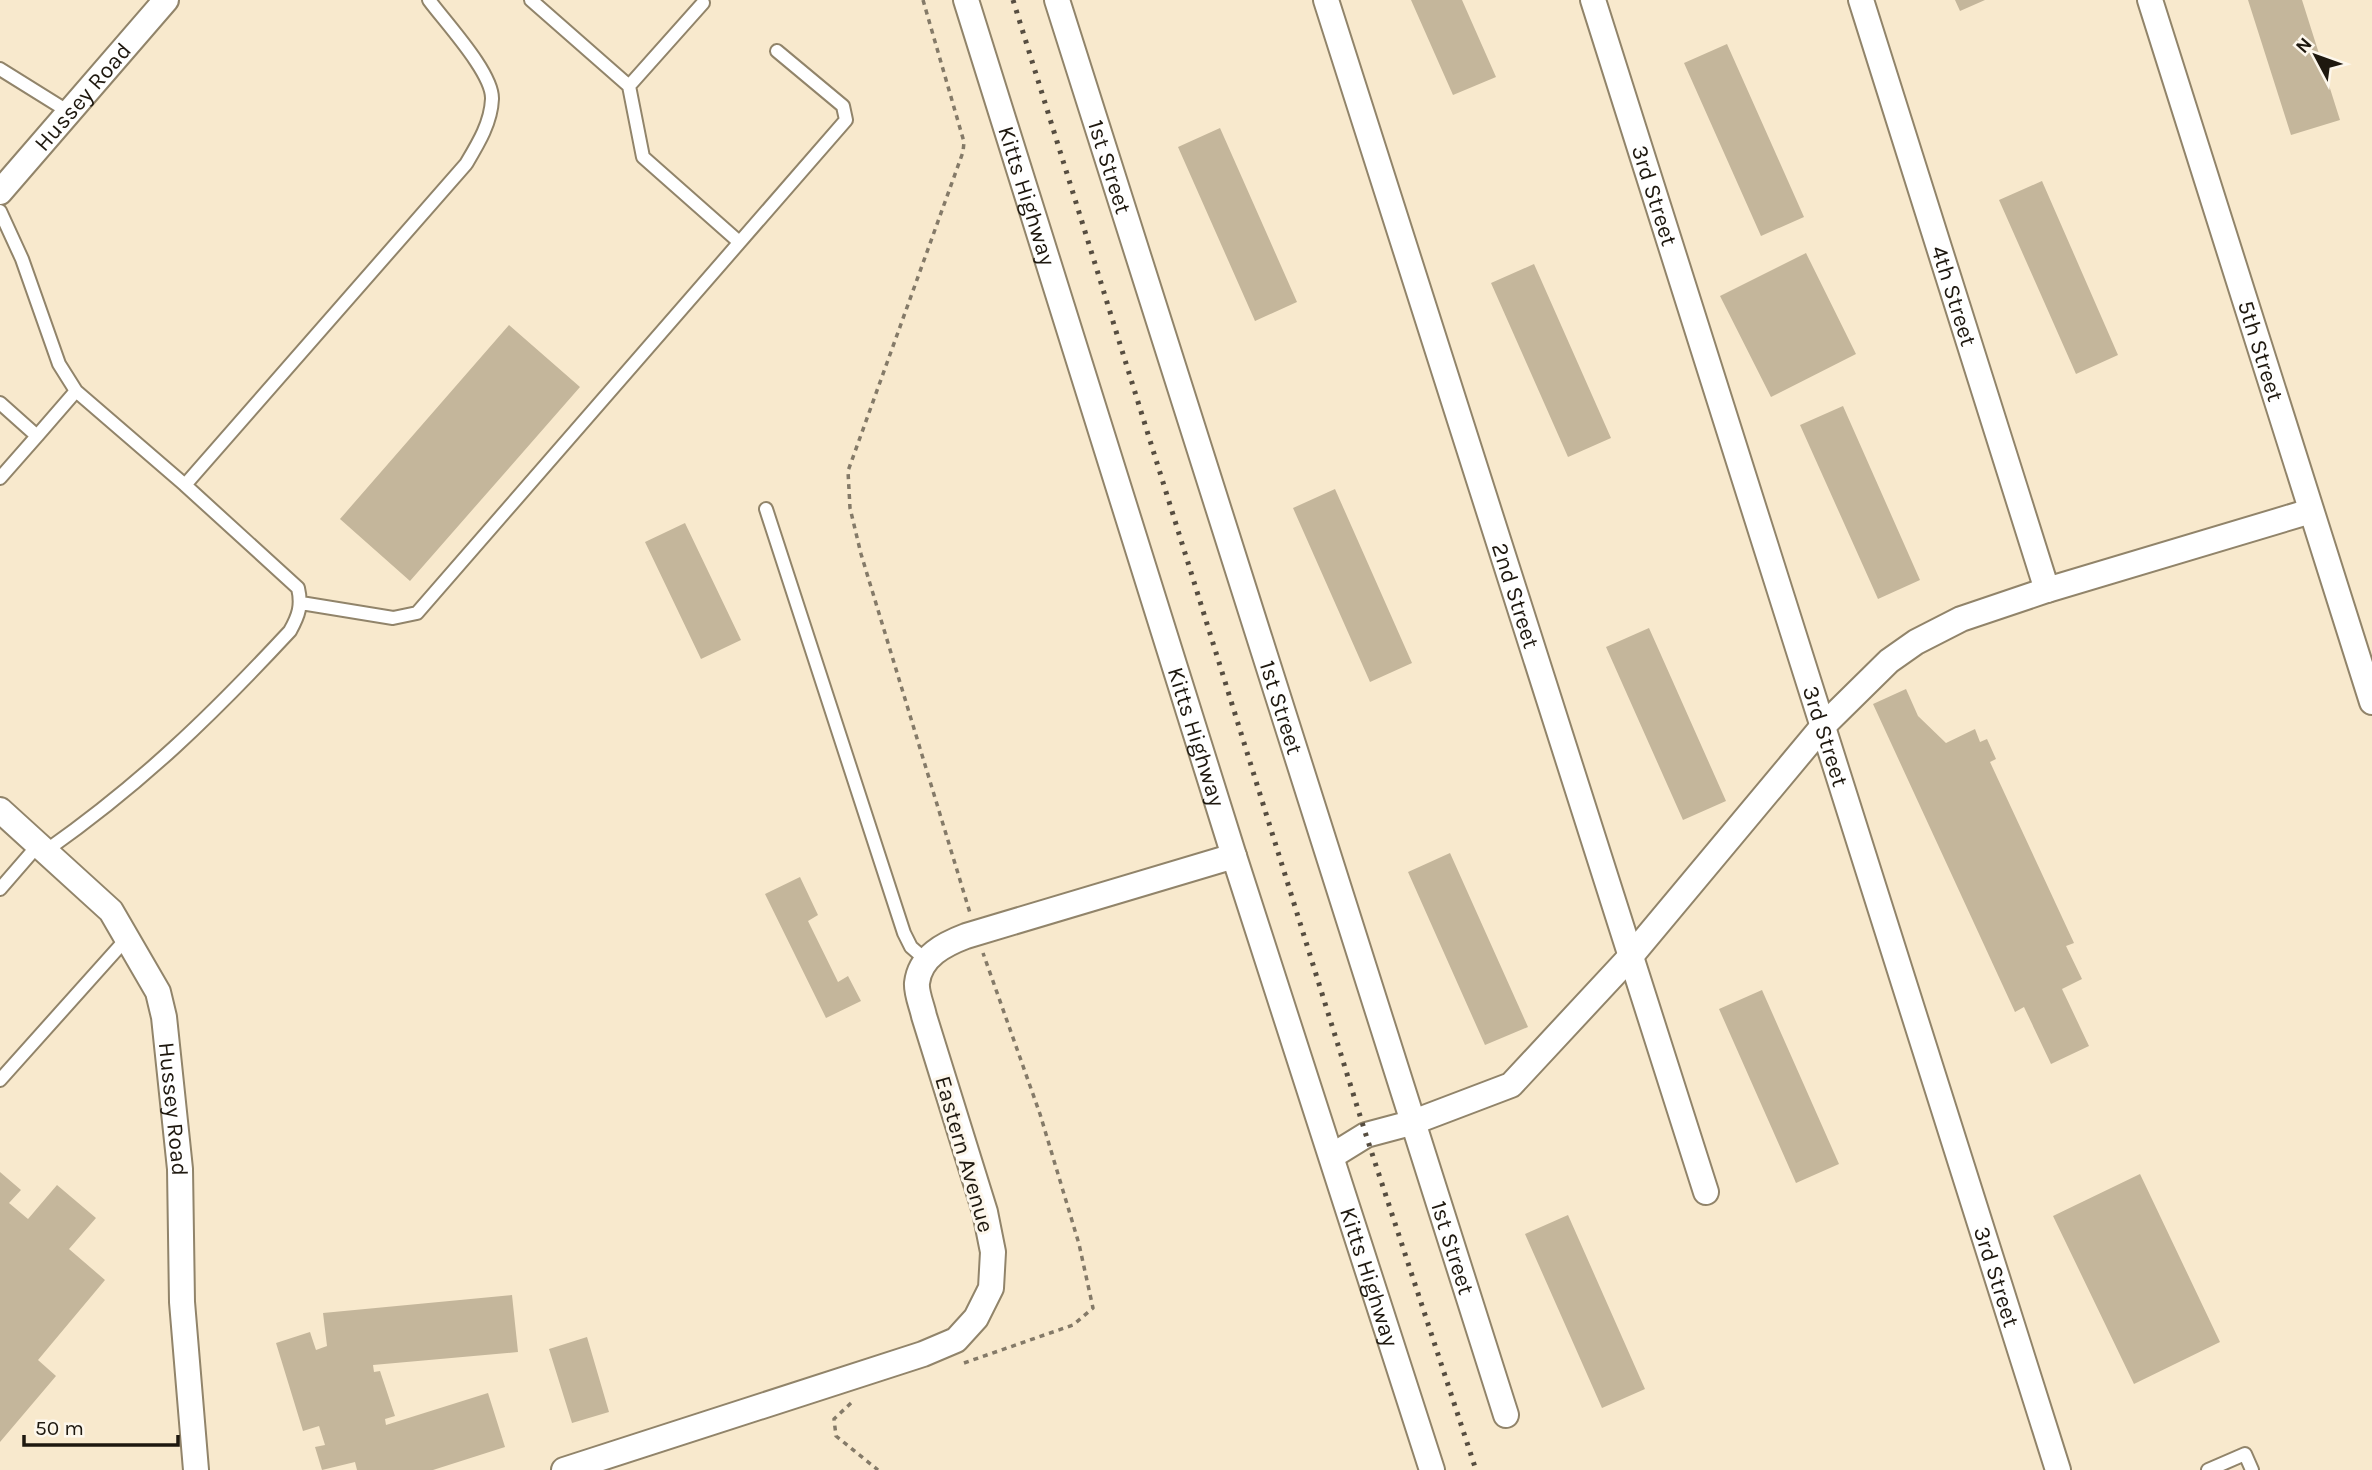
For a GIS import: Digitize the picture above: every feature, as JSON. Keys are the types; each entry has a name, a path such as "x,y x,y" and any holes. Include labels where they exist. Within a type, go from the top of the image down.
{"street":[{"name":"Hussey Road","path":"0,192 166,0"},
{"name":"Kitts Highway","path":"966,0 1234,856 1432,1470"},
{"name":"1st Street","path":"1057,0 1411,1123 1506,1415"},
{"name":"2nd Street","path":"1326,0 1706,1192"},
{"name":"3rd Street","path":"1593,0 2059,1470"},
{"name":"4th Street","path":"1861,0 2047,590"},
{"name":"5th Street","path":"2150,0 2372,702"},
{"path":"1332,1156 1366,1135 1411,1123 1511,1085 1630,956 1823,726 1889,661 1916,642 1961,620 2047,590 2312,511"},
{"name":"Hussey Road","path":"0,810 110,911 128,937 158,992 164,1017 180,1169 182,1302 196,1470"},
{"path":"926,960 943,945 976,933 1234,856"},
{"name":"Eastern Avenue","path":"564,1470 923,1354 956,1340 976,1318 991,1288 993,1252 985,1212 924,1016 917,983 926,960"}],"lane":[{"path":"185,485 466,164 479,141 489,117 492,96 483,73 429,0"},
{"path":"530,0 629,86 643,157 738,241"},
{"path":"629,86 703,3"},
{"path":"302,603 393,618 417,613 846,120 843,106 776,51"},
{"path":"0,69 69,112"},
{"path":"0,211 22,259 59,364 76,391 288,577 298,588 302,603 290,631 218,708 113,803 43,847 0,889"},
{"path":"0,478 76,391"},
{"path":"0,403 37,436"},
{"path":"766,509 904,933 911,947 926,960"},
{"path":"0,1080 128,937"},
{"path":"2208,1470 2245,1454 2252,1470"}],"path":[{"path":"923,0 964,142 963,152 848,471 848,491 862,554 976,933 1040,1114 1079,1244 1093,1308 1073,1325 961,1364"},
{"path":"861,1399 840,1410 834,1419 833,1429 836,1436 877,1470"}],"building":[{"path":"1411,0 1462,0 1496,77 1453,95"},
{"path":"1955,0 1985,0 1960,11"},
{"path":"2248,0 2302,0 2340,120 2291,135"},
{"path":"1727,44 1804,217 1761,236 1684,63"},
{"path":"1220,128 1297,302 1255,321 1178,147"},
{"path":"2042,181 2118,355 2076,374 1999,200"},
{"path":"1806,253 1856,354 1771,397 1720,296"},
{"path":"1534,264 1611,438 1568,457 1491,283"},
{"path":"509,325 580,387 410,581 340,519"},
{"path":"1843,406 1920,580 1878,599 1800,425"},
{"path":"1335,489 1412,663 1370,682 1293,508"},
{"path":"685,523 741,640 701,659 645,542"},
{"path":"1649,628 1726,801 1683,820 1606,647"},
{"path":"1906,689 1918,716 1946,743 1975,729 1980,742 1987,739 1996,759 1990,762 2074,943 2066,946 2082,979 2062,989 2089,1046 2051,1064 2024,1007 2015,1012 1873,704"},
{"path":"1450,853 1528,1027 1485,1045 1408,872"},
{"path":"800,877 818,915 808,921 838,982 848,976 861,1001 826,1018 765,894"},
{"path":"1762,990 1839,1164 1796,1183 1719,1009"},
{"path":"0,1172 21,1190 9,1203 28,1219 57,1185 96,1218 69,1249 105,1280 38,1360 56,1376 0,1442"},
{"path":"2140,1174 2220,1342 2134,1384 2053,1216"},
{"path":"1568,1215 1645,1389 1602,1408 1525,1234"},
{"path":"512,1295 518,1352 373,1365 374,1372 380,1371 395,1416 385,1419 386,1425 488,1393 505,1447 433,1470 357,1470 355,1462 322,1470 315,1447 325,1445 319,1426 303,1431 276,1343 310,1332 316,1350 327,1346 323,1313"},
{"path":"587,1337 609,1412 572,1423 549,1349"}],"railway":[{"path":"1013,0 1366,1135 1476,1470"}]}
